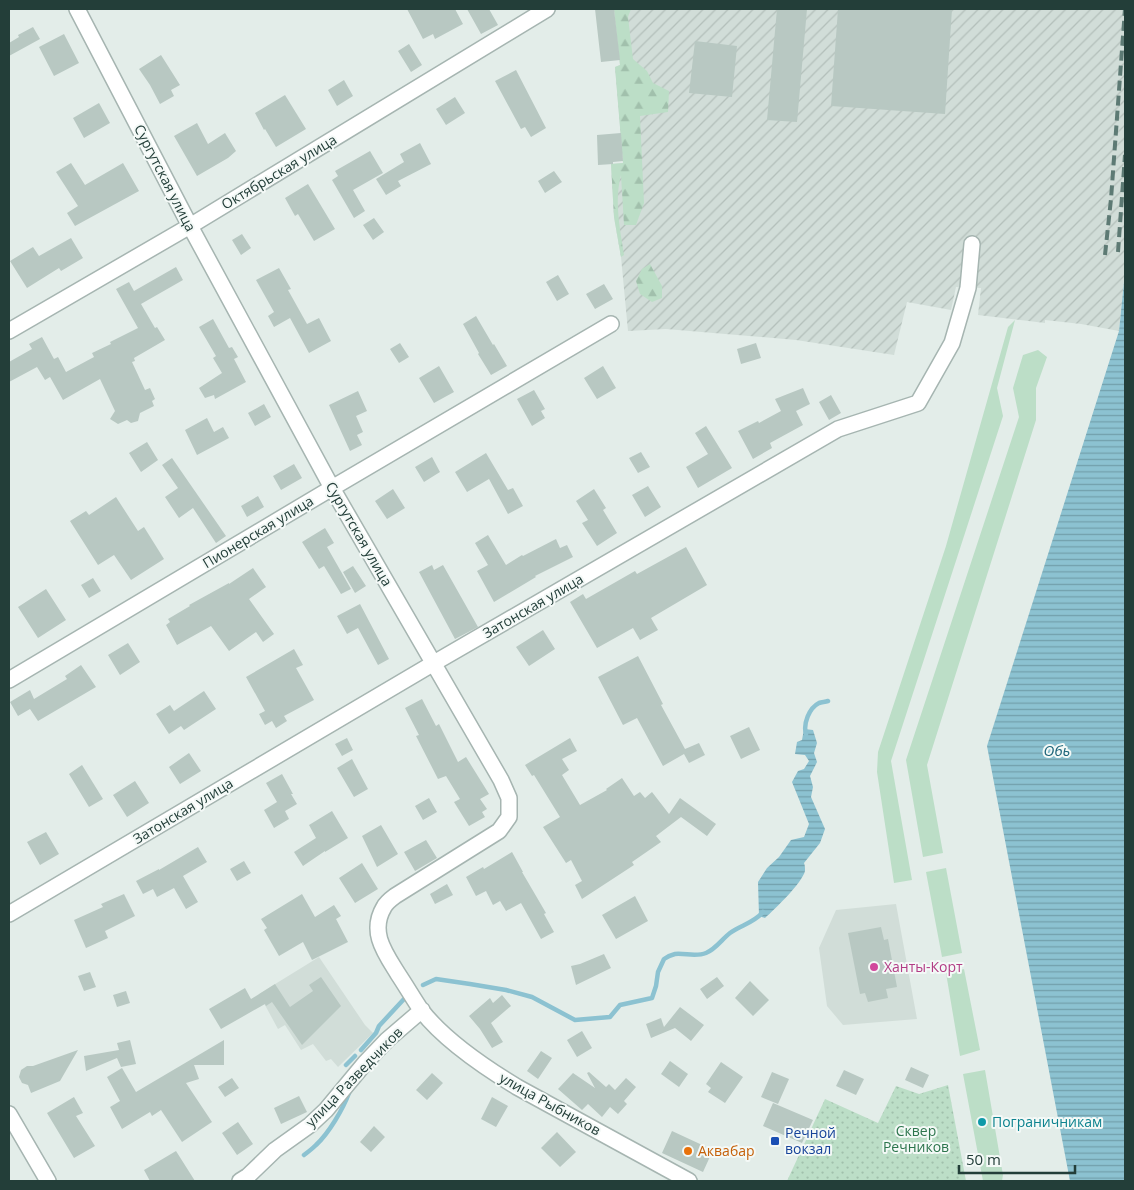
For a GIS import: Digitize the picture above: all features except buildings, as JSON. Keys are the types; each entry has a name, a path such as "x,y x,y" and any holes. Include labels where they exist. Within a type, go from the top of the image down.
{"street":[{"name":"Сургутская улица","path":"78,9 190,226 332,488 501,780 508,798 510,817 500,832 395,896 384,906 377,926 382,949 422,1010"},
{"name":"Октябрьская улица","path":"9,331 190,226 548,9"},
{"name":"Затонская улица","path":"9,914 434,663 838,429 918,403 952,343 968,288 972,244"},
{"name":"Пионерская улица","path":"9,680 611,324"},
{"name":"улица Разведчиков","path":"240,1181 248,1176 275,1150 310,1125 326,1110 387,1040 422,1010"},
{"name":"улица Рыбников","path":"422,1010 444,1034 494,1073 690,1181"},
{"path":"9,1114 48,1181"}],"shaded area":[{"path":"614,9 1125,9 1125,272 1119,331 1081,324 1045,320 1045,323 978,315 981,288 956,287 951,310 907,302 894,355 796,340 666,329 628,331 621,257 614,217 611,164 623,163 615,67 620,65"},
{"path":"896,904 917,1019 843,1025 827,1006 819,948 836,910"},
{"path":"319,957 365,1025 373,1033 338,1067 331,1059 326,1061 313,1044 301,1050 285,1025 278,1029 259,994"}],"green space":[{"path":"614,9 631,9 628,17 633,59 647,71 653,83 669,91 668,112 640,116 644,203 636,225 624,225 621,175 618,205 624,255 621,257 614,217 611,164 623,163 615,67 620,65"},
{"path":"650,264 662,286 662,298 652,302 640,294 636,281 642,269"},
{"path":"1015,320 997,388 1003,416 891,761 912,880 894,883 877,772 878,752 946,546 1008,327"},
{"path":"1038,350 1047,357 1036,388 1036,420 927,765 943,853 923,857 906,760 1019,417 1013,388 1023,355"},
{"path":"946,868 962,953 942,957 926,872"},
{"path":"964,969 980,1050 960,1056 946,973"},
{"path":"985,1070 1003,1175 1002,1181 983,1181 963,1074"},
{"name":"Сквер Речников","path":"948,1085 966,1181 787,1181 825,1099 878,1123 896,1086 919,1094"}],"water":[{"name":"Обь","path":"1125,272 1125,1181 1070,1181 987,746 1119,331"},
{"path":"804,729 813,730 817,743 814,753 817,762 810,776 813,787 811,797 825,829 820,843 804,863 805,871 799,882 788,896 765,918 759,916 758,882 767,868 779,857 791,840 804,837 809,824 792,782 798,771 804,769 809,761 805,755 795,754 797,742 802,740"}],"waterway":[{"path":"806,734 805,726 810,712 815,705 828,701"},
{"path":"423,985 436,979 506,990 532,997 575,1020 610,1017 620,1005 652,998 658,972 664,959 675,954 698,955 706,953 730,933 756,919 763,912"},
{"path":"361,1050 376,1033 379,1026 404,999"},
{"path":"346,1065 355,1056"},
{"path":"304,1155 321,1140 331,1127 349,1093"}],"railway":[{"path":"1105,255 1125,9"},
{"path":"1118,252 1125,155"}],"place":[{"name":"Ханты-Корт","path":"874,967"},
{"name":"Пограничникам","path":"982,1122"},
{"name":"Речной вокзал","path":"775,1141"},
{"name":"Аквабар","path":"688,1151"}]}
